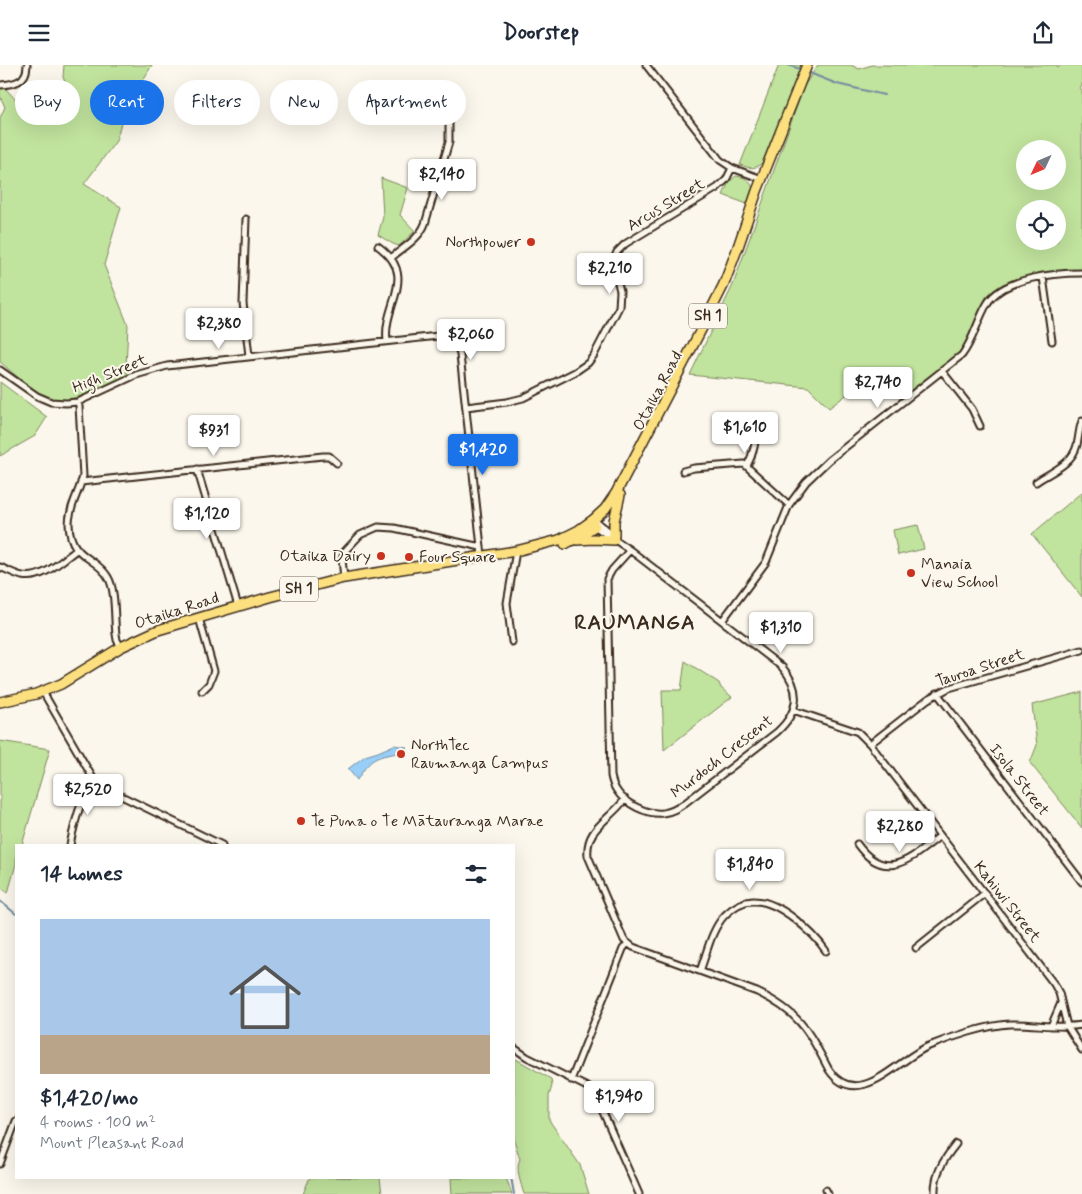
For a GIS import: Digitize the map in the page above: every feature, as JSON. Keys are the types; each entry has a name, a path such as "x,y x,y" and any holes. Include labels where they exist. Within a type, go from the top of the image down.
{"highway":[{"name":"Otaika Road","path":"516,551 558,540 596,523 616,493 703,326 728,272 806,69"},
{"name":"Otaika Road","path":"0,702 43,692 72,679 121,647 158,630 199,618 344,578 482,552 548,549 573,540 596,523 613,507 686,370 729,282 762,192 762,181"},
{"path":"573,540 616,540 614,521 620,495"}],"street":[{"path":"0,85 10,85 20,81 25,76 27,65"},
{"path":"646,65 720,160 732,168 762,181"},
{"path":"392,258 422,230 449,142 449,125"},
{"name":"Arcus Street","path":"466,407 523,398 575,372 588,363 602,342 620,303 620,291 614,267 617,251 625,244 719,186 728,177 732,168"},
{"path":"246,219 244,303 249,357"},
{"path":"378,246 392,258 399,282 388,324 387,341"},
{"path":"722,621 766,562 789,505 806,481 829,460 962,355 968,347 988,303 999,290 1014,283 1044,277 1082,273"},
{"path":"1044,277 1052,341"},
{"name":"High Street","path":"0,370 27,390 44,399 66,403 78,401 136,375 159,367 447,335 455,340 459,347 466,407"},
{"path":"942,371 972,409 980,426"},
{"path":"78,401 80,406 83,466 82,482 71,508 69,519 70,533 84,557 105,572 111,582 117,640 121,647"},
{"path":"466,407 482,552"},
{"path":"747,466 751,458 757,430 756,421"},
{"path":"1036,482 1058,469 1072,457 1078,445 1082,421"},
{"path":"82,482 323,456 328,456 338,463"},
{"path":"683,471 740,463 747,466 789,505"},
{"path":"197,469 238,607"},
{"name":"Murdoch Crescent","path":"596,523 784,670 790,679 795,693 793,710 788,720 777,732 677,809 666,813 654,813 625,799"},
{"name":"Otaika Road","path":"344,578 341,563 345,551 360,535 378,527 394,528 482,552"},
{"path":"0,567 21,576 36,576 78,549"},
{"path":"630,550 612,569 607,579 611,776 617,792 625,799 593,832 587,849 599,883 622,937 627,944 757,992 788,1010 797,1017 809,1032 833,1075 844,1083 857,1086 863,1086 874,1081 916,1052 937,1043 998,1025 1067,1027 1082,1025"},
{"path":"512,642 507,603 516,551"},
{"path":"199,618 214,671 209,684 202,691"},
{"name":"Tauroa Street","path":"870,744 937,693 1082,650"},
{"path":"43,692 94,780 112,791 220,844"},
{"name":"Isola Street","path":"937,693 1082,882"},
{"name":"Kahiwi Street","path":"793,710 858,732 870,744 1054,984 1059,993 1067,1027 1082,1050"},
{"path":"70,844 76,820 89,786 94,780"},
{"path":"857,844 864,853 875,861 893,865 909,860 940,836"},
{"path":"916,947 985,893"},
{"path":"700,971 714,932 724,915 737,905 750,901 768,904 787,914 819,940 826,951"},
{"path":"571,1080 601,1001 623,949 627,944"},
{"path":"1051,1026 1061,1003"},
{"path":"515,1049 527,1057 589,1088 595,1094 640,1194"},
{"path":"0,1164 15,1124"},
{"path":"935,1194 939,1171 956,1144"}],"green space":[{"path":"64,65 152,65 143,80 90,80 90,125 120,125 116,141 84,184 121,207 104,265 128,325 126,368 128,376 90,393 59,400 51,399 37,392 0,362 0,118 5,107 0,96 0,88 5,88 15,99 15,125 80,125 80,80 64,80"},
{"path":"779,65 803,65 762,163 752,168 740,165"},
{"path":"818,65 851,65 859,69 872,65 1057,65 1058,68 1061,65 1082,65 1082,85 1080,88 1082,90 1082,271 1003,284 986,297 962,351 901,398 878,371 829,408 808,387 690,375 733,285 804,86"},
{"path":"736,176 746,179 753,188 747,204 723,195 729,182"},
{"path":"381,178 408,188 400,215 415,231 399,246 378,235 383,217"},
{"path":"0,382 47,417 35,436 0,456"},
{"path":"1082,492 1082,597 1032,534"},
{"path":"918,525 924,549 898,555 893,530"},
{"path":"685,661 719,683 721,688 732,697 664,750 662,690 681,690"},
{"path":"1082,692 1082,828 1030,763 1037,745 1032,705"},
{"path":"0,741 50,749 22,844 15,844 15,868 8,893 0,887"},
{"path":"515,1059 551,1079 549,1120 580,1165 589,1194 524,1194 518,1171 520,1159 515,1143"},
{"path":"309,1179 380,1179 382,1194 303,1194"},
{"path":"451,1179 506,1179 512,1194 452,1194"}],"water":[{"path":"394,745 407,747 400,752 381,756 374,760 366,767 357,780 348,769 365,756"}],"waterway":[{"path":"788,65 803,70"},
{"path":"807,72 837,84 884,95"},
{"path":"0,901 15,913"},
{"path":"511,1179 514,1194"}],"place":[{"name":"Northpower","path":"531,242"},
{"name":"Otaika Dairy","path":"381,556"},
{"name":"Four Square","path":"409,557"},
{"name":"Manaia View School","path":"911,573"},
{"name":"NorthTec Raumanga Campus","path":"401,754"},
{"name":"Te Puna o Te Mātauranga Marae","path":"301,821"}],"district":[{"name":"RAUMANGA","path":"635,623"}]}
